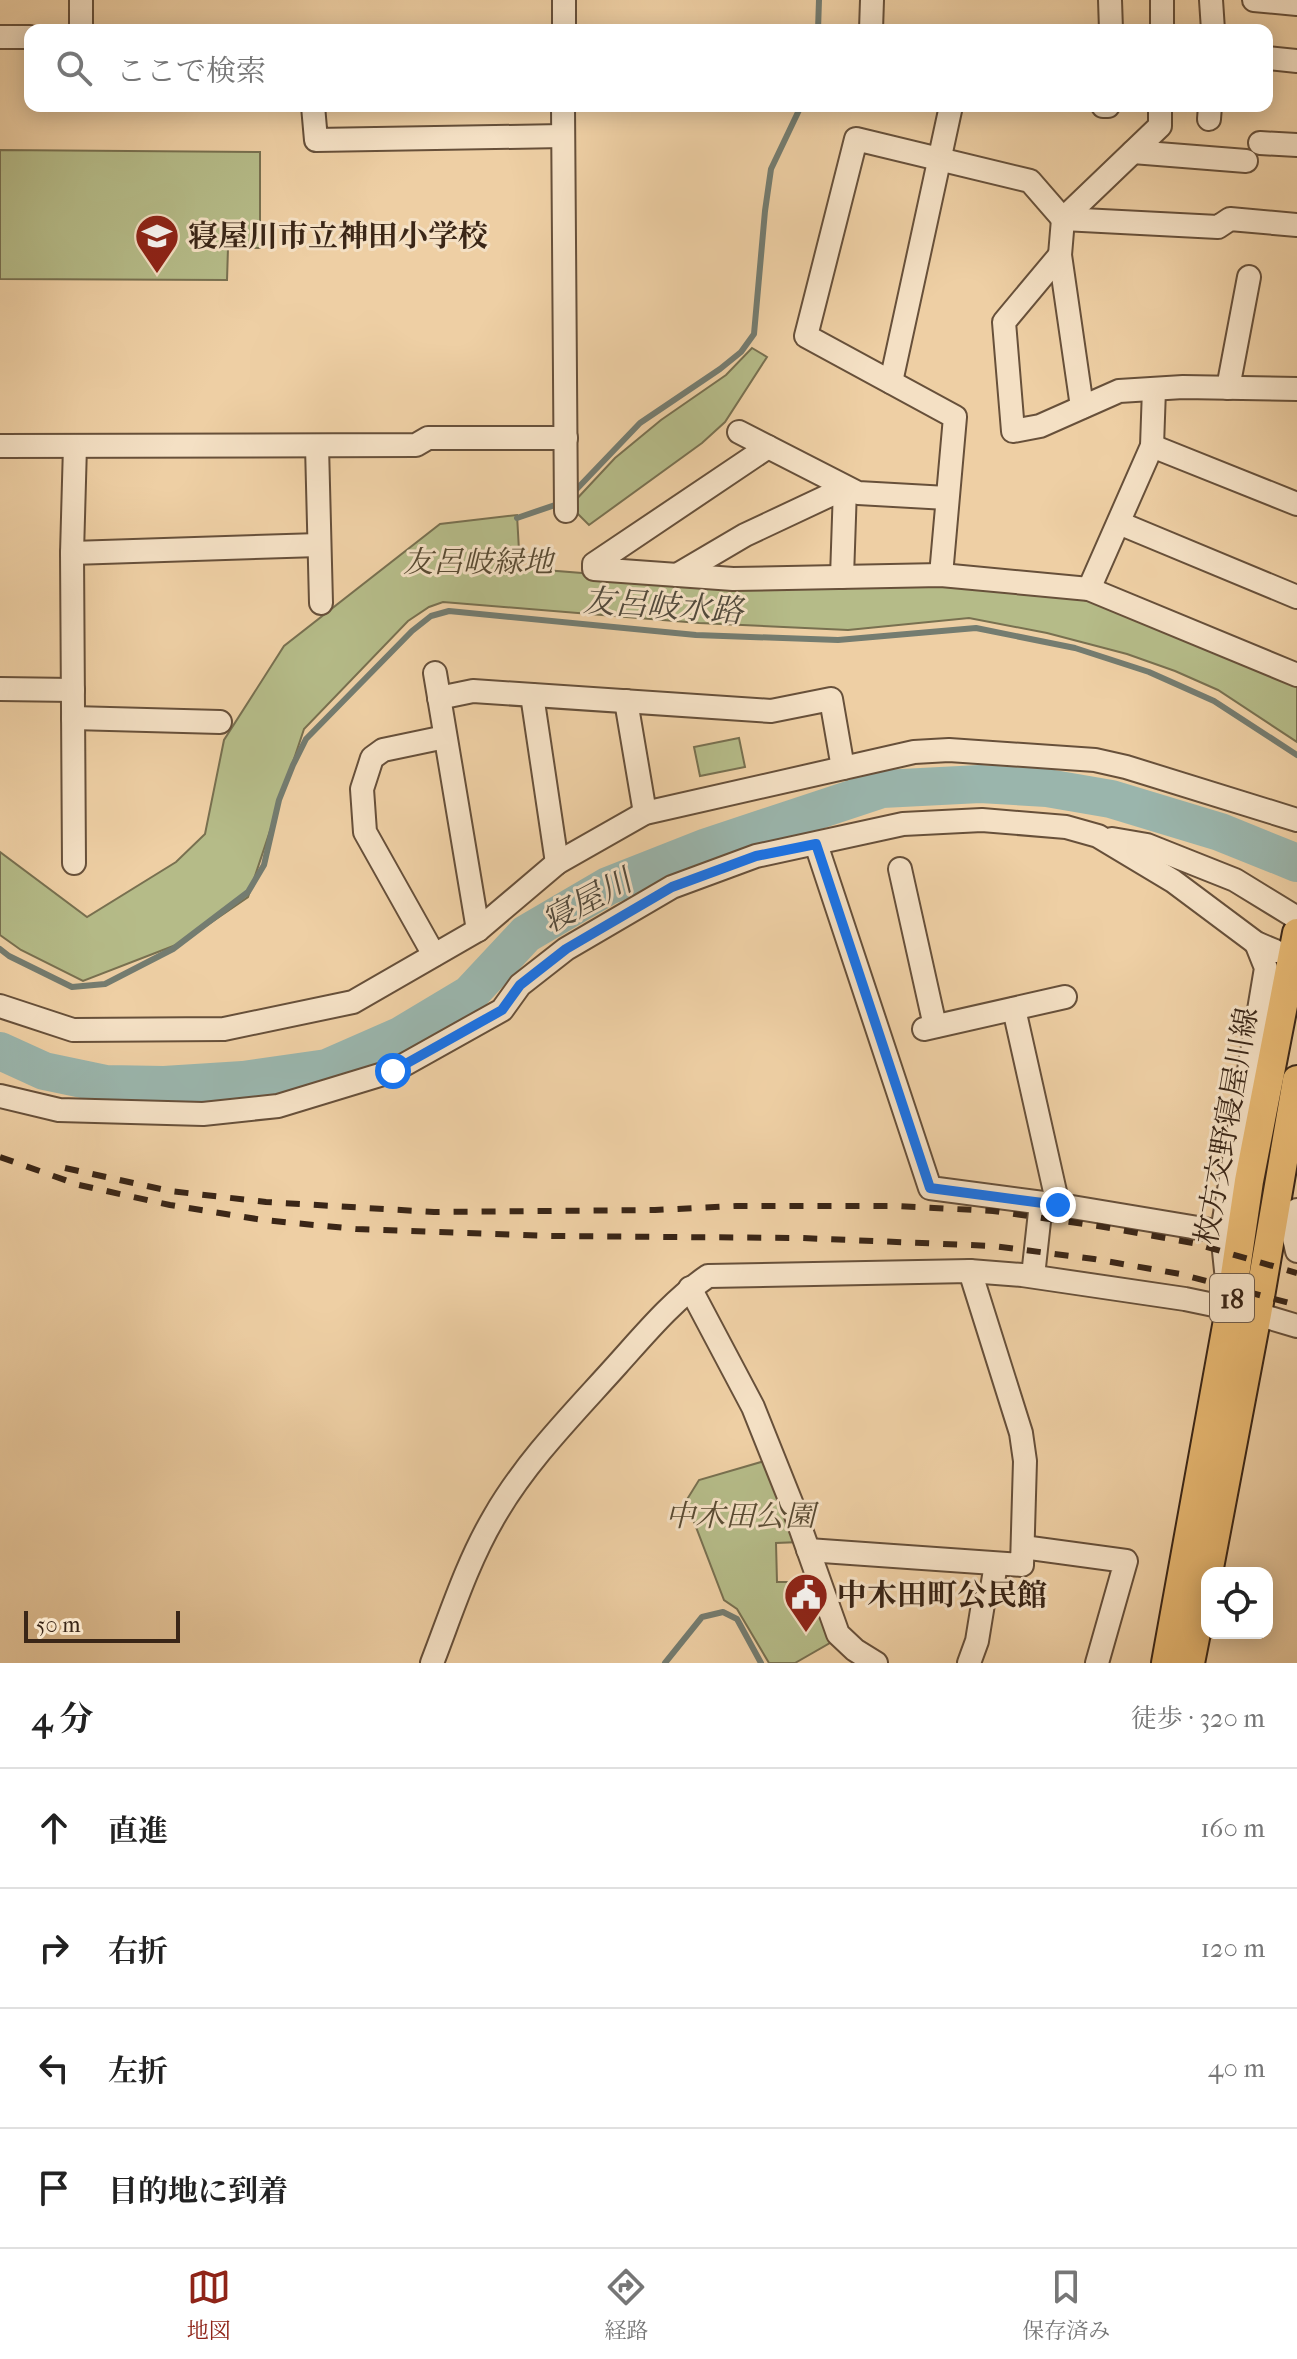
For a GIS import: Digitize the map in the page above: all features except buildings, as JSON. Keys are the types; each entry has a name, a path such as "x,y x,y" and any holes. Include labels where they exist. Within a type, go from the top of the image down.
{"main road":[{"name":"枚方交野寝屋川線","path":"1208,1567 1244,1312 1249,1181 1297,933"},
{"name":"枚方交野寝屋川線","path":"1166,1663 1297,1080"},
{"name":"枚方交野寝屋川線","path":"1190,1663 1201,1606"}],"street":[{"path":"81,0 81,24"},
{"path":"564,0 564,24"},
{"path":"871,24 872,0"},
{"path":"1110,0 1111,24"},
{"path":"1162,0 1162,24"},
{"path":"1211,0 1213,24"},
{"path":"1254,0 1292,3"},
{"path":"0,37 24,37"},
{"path":"1273,59 1297,61"},
{"path":"314,112 316,140 563,136"},
{"path":"563,112 566,511"},
{"path":"891,382 950,112"},
{"path":"1082,407 1060,255 1063,219 1160,126 1160,112"},
{"path":"941,575 955,417 806,336 856,139 1030,181 1063,219 1218,227 1230,219 1297,225"},
{"path":"1133,152 1253,152 1297,145"},
{"path":"1060,255 1004,322 1013,431 1040,426 1119,391 1297,389"},
{"path":"1228,388 1249,277"},
{"path":"1089,589 1152,446 1154,389"},
{"path":"739,432 858,493 947,498"},
{"path":"0,446 416,445 428,438 566,438"},
{"path":"74,863 72,553 75,446"},
{"path":"317,446 321,603"},
{"path":"1152,446 1297,504"},
{"path":"768,447 594,564 594,569 733,579 941,575 1089,589 1297,675"},
{"path":"677,575 745,535 845,488"},
{"path":"842,577 845,488"},
{"path":"1119,523 1297,597"},
{"path":"72,553 319,545"},
{"path":"435,673 478,930"},
{"path":"0,689 73,690"},
{"path":"439,698 473,691 771,711 831,699 843,768"},
{"path":"532,695 557,863"},
{"path":"626,701 645,813"},
{"path":"73,718 220,722"},
{"path":"434,955 365,832 362,789 372,758 383,750 445,737"},
{"path":"0,1006 73,1030 224,1029 353,1002 478,930 557,863 645,813 914,752 949,750 1095,760 1297,820"},
{"path":"0,1096 59,1110 203,1114 278,1106 393,1071 502,1010 520,985 566,949 672,887 756,856 903,824 982,820 1066,827 1147,845 1235,880 1297,918"},
{"path":"1098,836 1173,881 1266,947 1266,968 1222,1232 1244,1312"},
{"path":"816,844 930,1188 1222,1232"},
{"path":"900,869 929,1027 1065,997"},
{"path":"1014,1009 1050,1204 1033,1276"},
{"path":"1297,1210 1293,1234 1297,1251"},
{"path":"432,1663 468,1570 494,1516 520,1478 651,1327 690,1288 708,1276 970,1271 1033,1276 1185,1299 1297,1326"},
{"path":"808,1550 1022,1565 1025,1461 1021,1433 970,1271"},
{"path":"690,1288 753,1407 838,1634 855,1650 876,1663"},
{"path":"1023,1547 1126,1561 1097,1663"},
{"path":"969,1663 977,1641 983,1604 992,1588 996,1564"}],"green space":[{"path":"0,150 260,152 260,248 228,248 227,280 0,279"},
{"path":"752,348 767,357 725,422 702,443 589,525 572,508 572,504 615,458 661,420 726,375"},
{"name":"友呂岐緑地","path":"517,515 520,568 632,577 952,582 1095,600 1297,681 1297,742 1218,690 1175,671 1127,654 1047,633 969,618 848,630 699,623 443,602 408,621 304,729 248,897 181,943 83,981 21,950 0,935 0,852 87,917 176,862 205,834 224,740 284,646 440,524"},
{"path":"739,738 745,767 700,776 694,747"},
{"name":"中木田公園","path":"768,1460 800,1542 776,1543 777,1582 812,1582 835,1640 795,1663 769,1663 737,1609 724,1600 686,1501 699,1480"}],"waterway":[{"path":"818,24 819,0"},
{"path":"572,494 640,423 720,369 741,352 754,334 771,169 798,112"},
{"path":"517,518 555,505"},
{"name":"友呂岐水路","path":"0,949 72,987 105,984 173,949 248,892 264,865 279,800 306,739 412,631 431,616 449,611 696,635 838,640 976,628 1075,648 1149,672 1214,701 1297,755"},
{"name":"寝屋川","path":"0,1051 44,1071 106,1084 164,1085 243,1080 327,1068 400,1036 470,994 526,934 608,886 707,847 882,789 980,784 1047,788 1111,799 1220,832 1297,863"},
{"path":"665,1663 702,1617 723,1612 737,1619 761,1663"}],"railway":[{"path":"0,1157 79,1185 170,1205 263,1220 356,1229 550,1236 801,1238 993,1246 1180,1274 1297,1305"},
{"path":"65,1168 170,1191 266,1202 434,1212 736,1206 898,1206 993,1211 1193,1243 1297,1273"}],"place":[{"name":"寝屋川市立神田小学校","path":"157,275"},
{"name":"中木田町公民館","path":"806,1634"}],"route":[{"path":"393,1071 502,1010 520,985 566,949 672,887 756,856 816,844 930,1188 1058,1205"}]}
